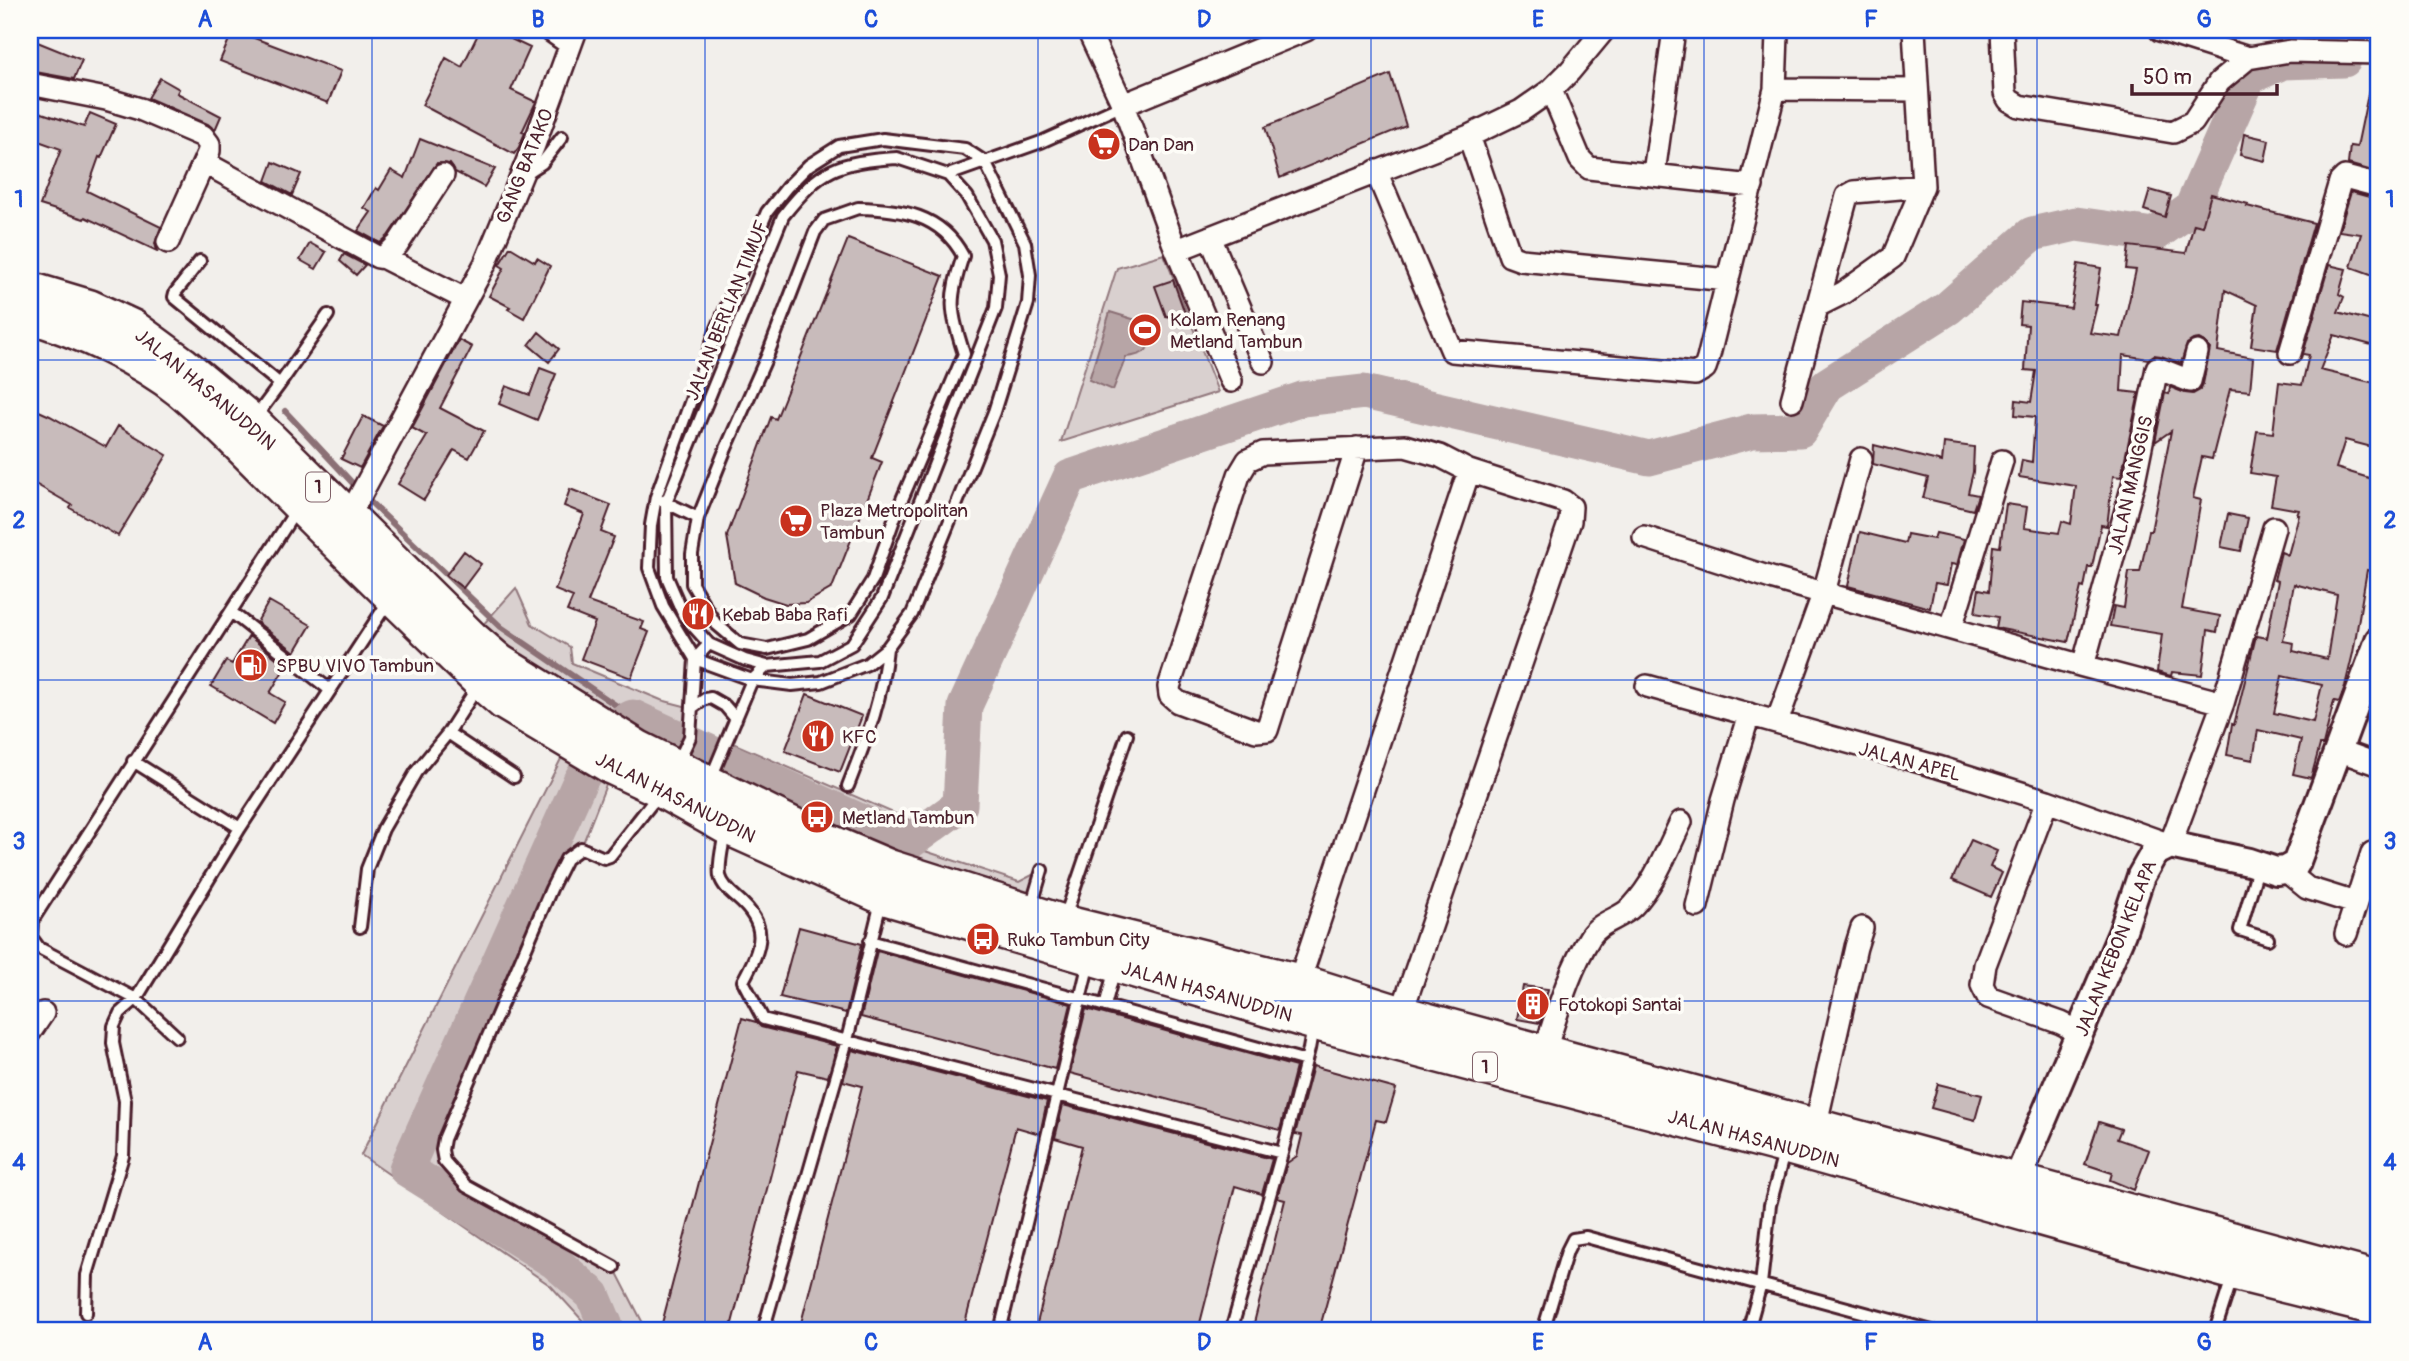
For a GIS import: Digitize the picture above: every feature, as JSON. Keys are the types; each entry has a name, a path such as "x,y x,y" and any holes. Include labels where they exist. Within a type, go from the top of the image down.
{"highway":[{"name":"JALAN HASANUDDIN","path":"30,290 90,308 133,328 182,364 252,422 471,638 578,729 626,758 677,763 707,784 812,835 890,867 1063,923 1302,973 1401,1014 1544,1053 1801,1137 2011,1194 2378,1280"},
{"name":"JALAN HASANUDDIN","path":"30,315 124,354 179,388 235,439 299,505 504,702 578,729"},
{"name":"JALAN HASANUDDIN","path":"707,784 726,826 883,896 1103,960 1311,1036 1801,1137"},
{"name":"JALAN HASANUDDIN","path":"2011,1194 2234,1272 2378,1280"}],"street":[{"path":"550,30 573,37"},
{"path":"1088,30 1123,105 1177,250 1231,381"},
{"path":"1123,105 1306,30"},
{"path":"1177,250 1469,136 1521,111 1551,90 1604,30"},
{"path":"1654,173 1674,30"},
{"path":"1816,306 1843,293 1893,257 1923,186 1914,30"},
{"path":"2002,30 2005,93 2009,100 2019,106 2173,132 2193,122 2219,82 2248,58"},
{"path":"2160,30 2248,58 2290,51 2379,53"},
{"path":"1376,172 1452,351 1457,354 1695,374 1705,368 1708,359 1752,186 1775,89 1777,34"},
{"name":"GANG BATAKO","path":"348,518 485,264 534,145 573,37"},
{"path":"30,84 140,108 204,136 209,144 205,163 168,242"},
{"path":"1775,89 1916,90"},
{"path":"1551,90 1583,164 1589,168 1654,173 1752,186"},
{"path":"1469,136 1510,256 1521,260 1728,280"},
{"path":"205,163 378,257 465,299"},
{"path":"384,258 398,244 443,176"},
{"path":"2290,353 2340,182 2346,177 2379,186"},
{"path":"1792,400 1847,196 1854,192 1923,186"},
{"path":"1210,237 1263,362"},
{"name":"JALAN MANGGIS","path":"2083,666 2134,481 2157,368 2190,381 2197,352"},
{"path":"1357,448 1267,730 1256,731 1178,702 1170,695 1169,687 1239,475 1248,460 1263,453 1357,448 1405,446 1440,456 1469,471 1563,501 1571,507 1570,521 1401,1014"},
{"path":"1777,722 1824,592 1861,459"},
{"path":"1951,628 2002,461"},
{"path":"1302,973 1469,471"},
{"path":"2170,845 2223,703 2274,528"},
{"path":"1644,537 1762,576 2223,703"},
{"path":"2355,903 2307,888 2285,870 2296,864 2379,640"},
{"name":"JALAN APEL","path":"1647,686 1938,767 2047,801 2170,845"},
{"path":"1697,906 1723,800 1749,714"},
{"path":"2338,750 2379,765"},
{"path":"2047,801 1985,965 1982,985 1988,997 2061,1023 2081,1033"},
{"path":"1544,1053 1566,987 1591,935 1608,921 1632,908 1649,884 1681,822"},
{"name":"JALAN KEBON KELAPA","path":"2011,1194 2122,933 2140,876 2154,853 2170,845 2249,862 2276,871 2285,870"},
{"path":"2346,934 2372,853 2379,855"},
{"path":"1801,1137 1862,928"},
{"path":"30,1031 43,1013"}],"lane":[{"path":"948,175 1041,142 1123,105"},
{"path":"520,177 542,163 562,137"},
{"path":"614,1267 466,1186 444,1161 444,1139 566,859 581,848 604,858 611,856 677,763 692,708 695,659 663,606 649,568 651,525 736,283 767,212 809,165 839,146 883,139 965,149 985,162 1025,243 1030,275 1028,303 994,412 912,614 887,649 867,664 821,682 792,685 752,680 695,659"},
{"name":"JALAN BERLIAN TIMUF","path":"897,158 948,175 967,196 992,240 999,274 996,308 882,598 852,644 820,662 767,666 745,660 709,644 684,616 667,577 661,500 783,216 799,196 824,173 857,161 897,158"},
{"path":"858,208 909,212 948,234 963,256 953,287 952,314 964,354 897,511 873,579 851,614 808,639 767,649 740,644 715,623 692,584 692,554 698,518 723,453 768,354 815,232 824,220 858,208"},
{"path":"200,261 174,297 280,384"},
{"path":"252,422 328,315"},
{"path":"661,500 698,518"},
{"path":"177,1037 136,999 39,948 31,937 33,921 299,505"},
{"path":"86,1312 87,1275 123,1156 125,1101 113,1043 114,1026 120,1013 136,999 240,828 393,595"},
{"path":"231,612 330,690"},
{"path":"695,659 709,644"},
{"path":"848,786 876,712 884,680 887,649"},
{"path":"707,784 752,680 767,666"},
{"path":"360,928 367,869 374,849 407,786 448,733 481,682"},
{"path":"692,708 711,698 726,706 736,719"},
{"path":"448,733 514,777"},
{"path":"1063,923 1127,735"},
{"path":"133,761 240,828"},
{"path":"726,826 720,877 729,891 752,911 757,921 758,951 743,981 763,1018 1282,1153"},
{"path":"2249,862 2256,875 2240,930 2268,939"},
{"path":"1029,912 1042,870"},
{"path":"763,1331 847,1040 883,896"},
{"path":"870,941 1306,1061"},
{"path":"1000,1331 1080,999 1103,960"},
{"path":"1103,960 1105,1006"},
{"path":"1231,1331 1282,1153 1311,1036"},
{"path":"1748,1331 1761,1284 1770,1205 1801,1137"},
{"path":"1543,1331 1567,1251 1573,1239 1586,1237 1932,1331"},
{"path":"2215,1331 2234,1272"}],"shaded area":[{"name":"Kolam Renang Metland Tambun","path":"1164,254 1218,392 1061,442 1117,268"},
{"path":"1110,312 1139,321 1149,329 1150,336 1148,347 1143,353 1126,357 1113,390 1089,380"},
{"path":"516,588 532,624 570,647 572,663 661,700 692,708 690,737 674,766 471,638"},
{"path":"570,741 613,767 581,848 566,859 444,1139 452,1172 614,1267 645,1331 592,1331 551,1286 361,1155"},
{"path":"728,741 928,828 925,851 1019,882 1042,870 1030,913 1299,982 1401,1014 1991,1175 2005,1183 2005,1193 1991,1203 1786,1146 1314,1022 882,896 726,826 694,807 715,773"}],"building":[{"path":"233,30 341,71 328,103 220,61"},
{"path":"480,30 492,30 530,48 511,90 536,102 514,154 422,105 446,58 462,67"},
{"path":"30,39 82,60 74,79 30,71"},
{"path":"1390,74 1406,126 1280,178 1265,127"},
{"path":"2372,75 2379,76 2379,145 2376,172 2348,164 2350,146 2357,147"},
{"path":"160,78 179,89 177,93 221,116 215,130 208,124 148,98"},
{"path":"30,109 84,127 90,113 116,124 101,158 99,157 87,191 161,227 155,243 157,251 85,217 84,219 40,205 61,149 30,138"},
{"path":"2244,134 2269,140 2265,161 2240,155"},
{"path":"420,139 495,169 484,187 455,172 450,164 437,163 388,236 380,243 358,231 371,212 364,208 391,170 405,178"},
{"path":"273,162 301,174 292,195 266,181"},
{"path":"2150,190 2171,196 2165,217 2144,210"},
{"path":"2351,192 2373,198 2373,202 2379,204 2379,277 2351,267 2361,234 2339,231"},
{"path":"2211,194 2314,223 2277,350 2251,346 2257,305 2225,290 2218,351 2253,358 2250,391 2230,389 2212,459 2202,457 2193,498 2201,500 2182,609 2220,616 2217,632 2208,630 2202,675 2172,672 2171,676 2157,672 2162,634 2110,626 2114,606 2124,608 2129,572 2140,572 2151,531 2171,431 2155,442 2165,393 2169,394 2170,387 2193,394 2200,390 2203,384 2210,349 2199,339 2187,344 2181,363 2154,355 2148,359 2123,355 2121,391 2139,393 2121,477 2113,476 2107,526 2101,525 2092,567 2088,567 2084,588 2081,587 2068,642 1996,628 1998,617 1975,613 1979,589 1989,591 1993,546 2000,547 2006,504 2027,507 2024,528 2059,533 2062,521 2071,524 2076,486 2019,477 2022,460 2032,462 2035,417 2015,415 2016,400 2031,402 2036,371 2025,370 2028,325 2019,324 2021,302 2071,308 2078,264 2101,268 2097,305 2090,333 2121,337 2136,270 2126,269 2129,246 2186,253 2194,224 2202,226"},
{"path":"848,239 943,276 872,458 882,462 832,588 806,603 786,604 735,583 727,536 771,417 776,419"},
{"path":"310,243 326,252 316,269 300,260"},
{"path":"510,247 535,262 537,258 550,266 524,318 489,296 504,268 499,265"},
{"path":"344,254 365,265 356,275 340,261"},
{"path":"2329,265 2346,269 2339,294 2344,297 2338,312 2379,323 2379,347 2334,335 2320,370 2379,384 2379,449 2345,440 2336,468 2379,481 2379,573 2367,570 2345,686 2339,702 2334,701 2311,778 2293,774 2301,740 2258,730 2253,760 2227,755 2232,724 2234,725 2256,636 2267,638 2278,581 2274,580 2281,552 2288,555 2299,515 2299,510 2271,505 2276,477 2250,473 2257,431 2273,433 2279,382 2302,385 2309,355 2303,354","holes":["2294,584 2337,595 2327,659 2293,651 2294,643 2283,641","2282,676 2322,685 2313,722 2274,713"]},
{"path":"1173,280 1187,319 1166,316 1155,286"},
{"path":"539,332 559,349 549,362 529,345"},
{"path":"459,340 472,347 440,408 484,431 469,458 454,450 424,500 398,484 427,436 412,428"},
{"path":"540,368 556,374 537,420 499,404 506,386 530,395"},
{"path":"30,407 106,447 118,426 167,455 118,536 30,481"},
{"path":"363,416 383,426 360,468 341,459"},
{"path":"1944,443 1974,447 1973,472 1968,493 1978,495 1973,510 1923,498 1928,478 1873,464 1874,445 1942,462"},
{"path":"570,489 611,505 601,532 614,537 588,602 644,622 641,629 649,632 631,678 581,659 595,622 567,611 573,597 555,590 584,514 564,506"},
{"path":"2228,514 2248,518 2241,551 2221,547"},
{"path":"1860,532 1905,543 1907,534 1934,539 1936,533 1964,539 1957,565 1951,564 1947,585 1935,583 1930,608 1848,586"},
{"path":"464,551 481,564 463,588 446,575"},
{"path":"269,601 311,625 295,652 257,622"},
{"path":"249,636 286,666 270,693 285,702 273,723 211,686 226,661 232,664"},
{"path":"807,694 862,716 840,772 785,751"},
{"path":"1971,840 1997,851 1990,867 2002,873 1991,897 1952,880"},
{"path":"799,927 862,944 846,1013 780,997"},
{"path":"877,951 1071,1004 1055,1069 861,1017"},
{"name":"Fotokopi Santai","path":"1523,986 1548,989 1540,1023 1517,1019"},
{"path":"1086,1009 1296,1067 1280,1130 1070,1073"},
{"path":"742,1018 756,1022 761,1027 837,1046 828,1077 798,1070 730,1331 660,1331"},
{"path":"852,1050 1047,1101 1040,1134 1016,1127 963,1331 799,1331 862,1086 843,1081"},
{"path":"1313,1066 1396,1089 1386,1122 1376,1120 1319,1331 1252,1331 1285,1200 1277,1198 1287,1163 1297,1156 1302,1135 1295,1134"},
{"path":"1938,1084 1982,1095 1975,1120 1931,1108"},
{"path":"1063,1105 1272,1159 1262,1194 1235,1186 1198,1331 1035,1331 1082,1146 1055,1138"},
{"path":"2099,1122 2121,1129 2117,1139 2149,1150 2134,1190 2110,1180 2112,1173 2085,1164"}],"waterway":[{"path":"608,1331 593,1295 555,1262 406,1169 580,781 611,728 633,717 908,843 960,805 965,706 1070,477 1302,399 1364,392 1649,458 1752,431 1800,430 1827,385 1948,308 2032,234 2076,224 2154,235 2191,209 2249,77 2283,62 2344,60"},
{"path":"285,411 358,489"},
{"path":"365,497 501,627 633,717"}],"place":[{"name":"Dan Dan","path":"1104,144"},
{"name":"Kolam Renang Metland Tambun","path":"1145,330"},
{"name":"Plaza Metropolitan Tambun","path":"796,521"},
{"name":"Kebab Baba Rafi","path":"698,614"},
{"name":"SPBU VIVO Tambun","path":"251,665"},
{"name":"KFC","path":"818,736"},
{"name":"Metland Tambun","path":"817,817"},
{"name":"Ruko Tambun City","path":"983,939"},
{"name":"Fotokopi Santai","path":"1533,1004"}]}
